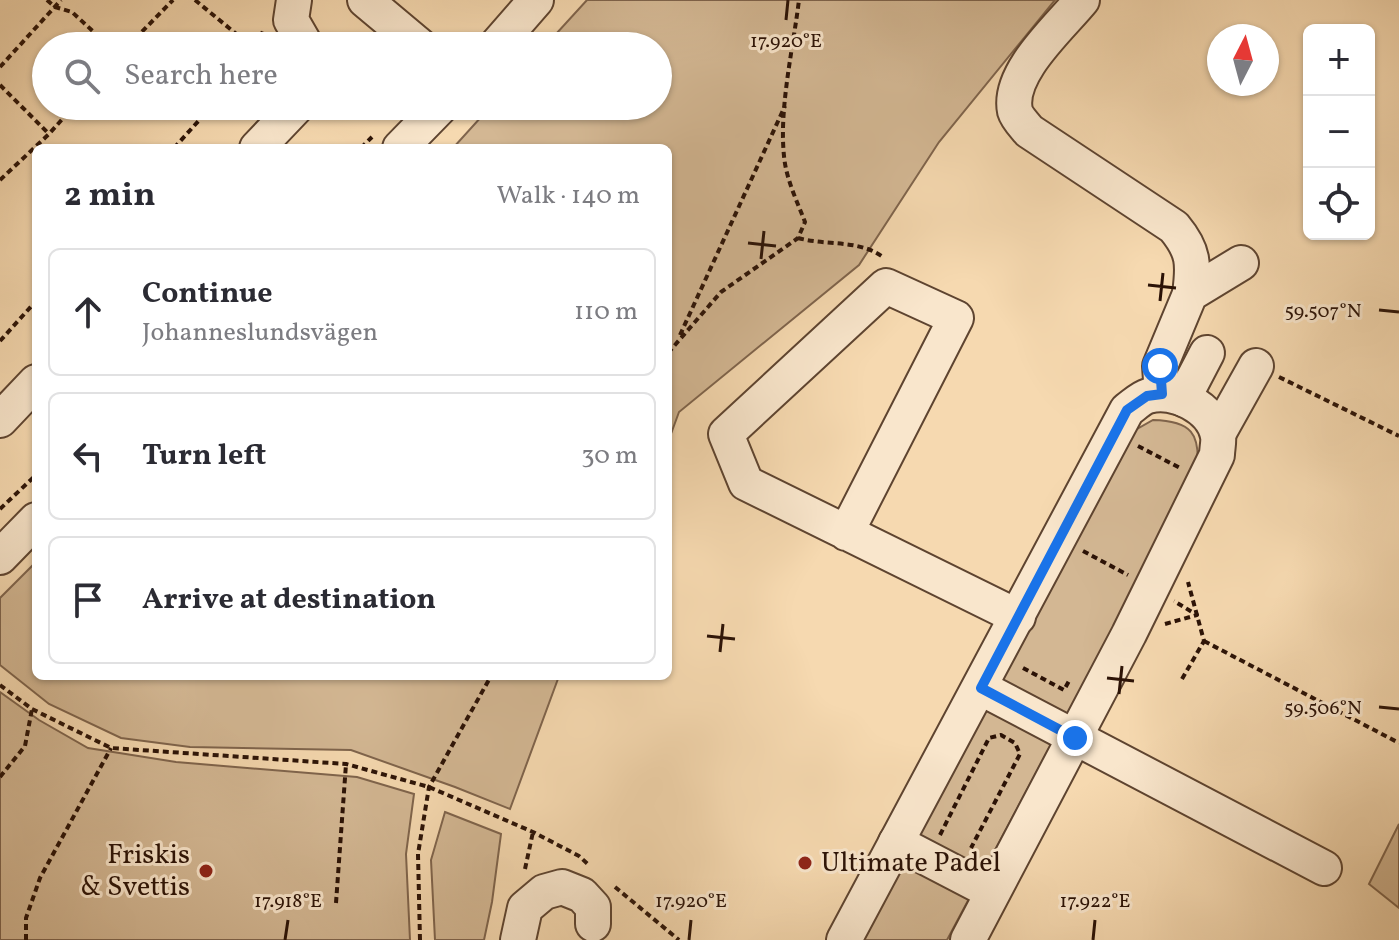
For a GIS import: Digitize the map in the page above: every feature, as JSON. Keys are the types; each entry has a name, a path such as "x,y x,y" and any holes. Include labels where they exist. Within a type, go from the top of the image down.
{"street":[{"path":"294,0 291,20 298,32"},
{"path":"365,0 403,32"},
{"path":"508,32 536,0"},
{"path":"1082,0 1026,66 1015,88 1015,113 1029,131 1174,227 1187,243 1194,265 1190,294 1160,366 1172,396"},
{"path":"261,144 284,120"},
{"path":"404,144 427,120"},
{"path":"1190,294 1241,263"},
{"path":"846,533 956,318 886,286 726,434 746,483 846,533 1018,617"},
{"path":"1172,396 1207,353"},
{"path":"968,940 1176,538 1217,455 1218,434 1256,366"},
{"path":"0,420 32,386"},
{"path":"844,940 1127,410 1147,396 1172,396 1201,409 1218,434"},
{"path":"0,557 32,524"},
{"path":"981,688 1324,868"},
{"path":"896,842 992,892"},
{"path":"518,940 525,908 544,892 562,887 582,895 593,907 593,924"}],"path":[{"path":"47,0 55,7 72,12 94,32"},
{"path":"32,32 61,0"},
{"path":"141,32 172,0"},
{"path":"195,0 234,32"},
{"path":"672,348 721,292 798,238 805,222 787,176 784,154 786,104 799,0"},
{"path":"0,67 32,32"},
{"path":"0,85 32,117"},
{"path":"677,341 786,104"},
{"path":"35,120 49,134"},
{"path":"38,144 62,120"},
{"path":"178,144 199,120"},
{"path":"0,180 32,150"},
{"path":"798,238 828,245 867,247 888,261"},
{"path":"0,341 32,305"},
{"path":"1256,366 1399,436"},
{"path":"1114,434 1204,481"},
{"path":"0,509 32,479"},
{"path":"1176,538 1204,641 1182,679"},
{"path":"1204,641 1399,743"},
{"path":"420,940 418,854 429,787 489,680"},
{"path":"0,685 32,709 111,748 346,764 429,787 533,832 579,856 601,875"},
{"path":"0,777 25,746 32,709"},
{"path":"1001,735 1015,743 1020,754 943,866 989,738 1001,735"},
{"path":"26,940 26,918 40,878 111,748"},
{"path":"336,903 346,764"},
{"path":"612,884 679,940"}],"shaded area":[{"path":"587,0 1055,0 939,142 859,265 679,412 672,431 672,144 457,144 478,120 672,120 672,32 558,32"},
{"path":"1153,420 1176,423 1191,432 1197,447 1197,471 947,940 857,940 1130,433"},
{"path":"32,566 32,680 558,680 510,809 351,750 190,747 121,738 49,704 0,665 0,598"},
{"path":"0,692 39,720 88,748 176,762 357,777 414,794 406,854 410,940 0,940"},
{"path":"445,812 501,834 484,940 435,940 431,860"},
{"path":"1399,824 1399,908 1369,884"}],"place":[{"name":"Ultimate Padel","path":"805,863"},
{"name":"Friskis & Svettis","path":"206,871"}],"route":[{"path":"1075,738 981,688 1127,410 1147,396 1162,394 1160,366"}]}
